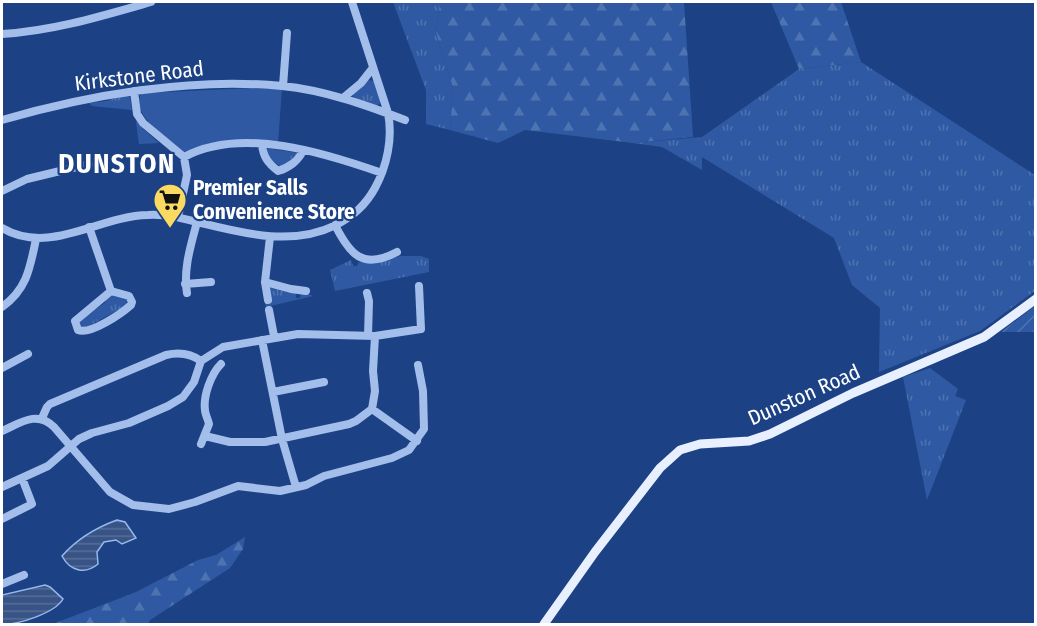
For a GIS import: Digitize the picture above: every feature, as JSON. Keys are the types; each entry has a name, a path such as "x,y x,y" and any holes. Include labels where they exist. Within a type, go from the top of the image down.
{"main road":[{"name":"Dunston Road","path":"544,624 595,552 660,468 680,450 700,444 749,441 770,434 852,393 984,337 1035,299"}],"street":[{"path":"2,34 70,24 151,2"},
{"path":"2,228 36,239 65,236 89,227 138,215 161,215 270,237 301,237 321,233 352,216 364,204 382,173 389,142 388,113 352,2"},
{"path":"283,86 286,33"},
{"path":"343,99 361,83 372,69"},
{"name":"Kirkstone Road","path":"2,120 87,98 134,91 205,85 283,86 343,99 405,120"},
{"path":"134,91 137,114 143,123 184,157 187,174 178,217"},
{"path":"184,157 196,150 225,143 262,144 323,154 382,173"},
{"path":"262,144 262,154 278,171 295,162 303,150"},
{"path":"2,191 27,179 63,174 89,164"},
{"path":"197,222 188,259 186,289 211,282"},
{"path":"335,225 342,240 354,255 363,260 389,256 397,252"},
{"path":"89,227 111,291"},
{"path":"268,300 265,282 270,237"},
{"path":"2,306 17,295 30,271 36,239"},
{"path":"265,282 306,291"},
{"path":"2,487 48,466 70,446 92,433 129,423 183,397 194,382 201,361 223,347 274,336 316,333 371,336 421,329 419,286"},
{"path":"111,291 129,296 131,305 111,319 87,331 78,330 75,321 111,291"},
{"path":"221,364 212,376 207,392 204,411 209,424 203,440 245,444 282,439 357,421 372,409 375,391 367,293"},
{"path":"269,310 274,336"},
{"path":"262,340 282,439 296,487"},
{"path":"42,418 51,404 166,355 182,353 195,356 201,361"},
{"path":"2,368 28,354"},
{"path":"2,431 29,419 42,418 50,423 110,492 124,501 143,507 169,509 238,486 280,491 324,476 392,458 409,450 424,429 423,391 418,365"},
{"path":"273,392 324,382"},
{"path":"372,409 417,441"},
{"path":"2,519 32,504 22,478"},
{"path":"2,584 18,575"}],"green space":[{"path":"393,2 440,2 436,32 453,88 450,130 426,124 426,90"},
{"path":"440,2 684,2 693,137 633,143 525,130 498,143 450,130 453,88 436,32"},
{"path":"771,2 841,2 861,62 799,69"},
{"path":"861,62 1035,175 1035,291 980,331 879,372 880,308 852,285 834,238 702,157 702,170 662,147 633,143 702,137 799,69"},
{"path":"367,80 374,81 381,102 377,106 353,97 353,94"},
{"path":"252,88 282,89 278,143 223,141 184,152 153,127 141,111 139,103 141,94 145,93"},
{"path":"125,95 130,97 132,110 92,106 89,103 106,101"},
{"path":"137,121 143,129 159,143 139,144"},
{"path":"267,148 298,154 281,167 267,156"},
{"path":"401,256 421,256 429,259 429,272 335,291 330,270 351,260 353,266 357,266 359,262 369,263"},
{"path":"272,286 296,293 296,298 300,298 304,293 313,296 266,307 265,303 272,300 269,289"},
{"path":"113,295 126,297 127,305 121,311 118,310 81,328 80,322 84,316"},
{"path":"1035,306 1035,332 1001,332"},
{"path":"930,368 958,389 955,396 966,400 927,500 903,377"},
{"path":"245,537 243,549 230,568 150,620 148,624 53,624 136,592 198,560 216,555"}],"shaded area":[{"path":"117,520 125,522 136,538 122,544 116,540 104,542 97,552 98,564 88,570 78,570 65,561 62,556 80,539"},
{"path":"45,585 63,599 59,604 36,617 2,624 2,595"}],"place":[{"name":"Premier Salls Convenience Store","path":"170,229"}],"district":[{"name":"DUNSTON","path":"117,164"}]}
